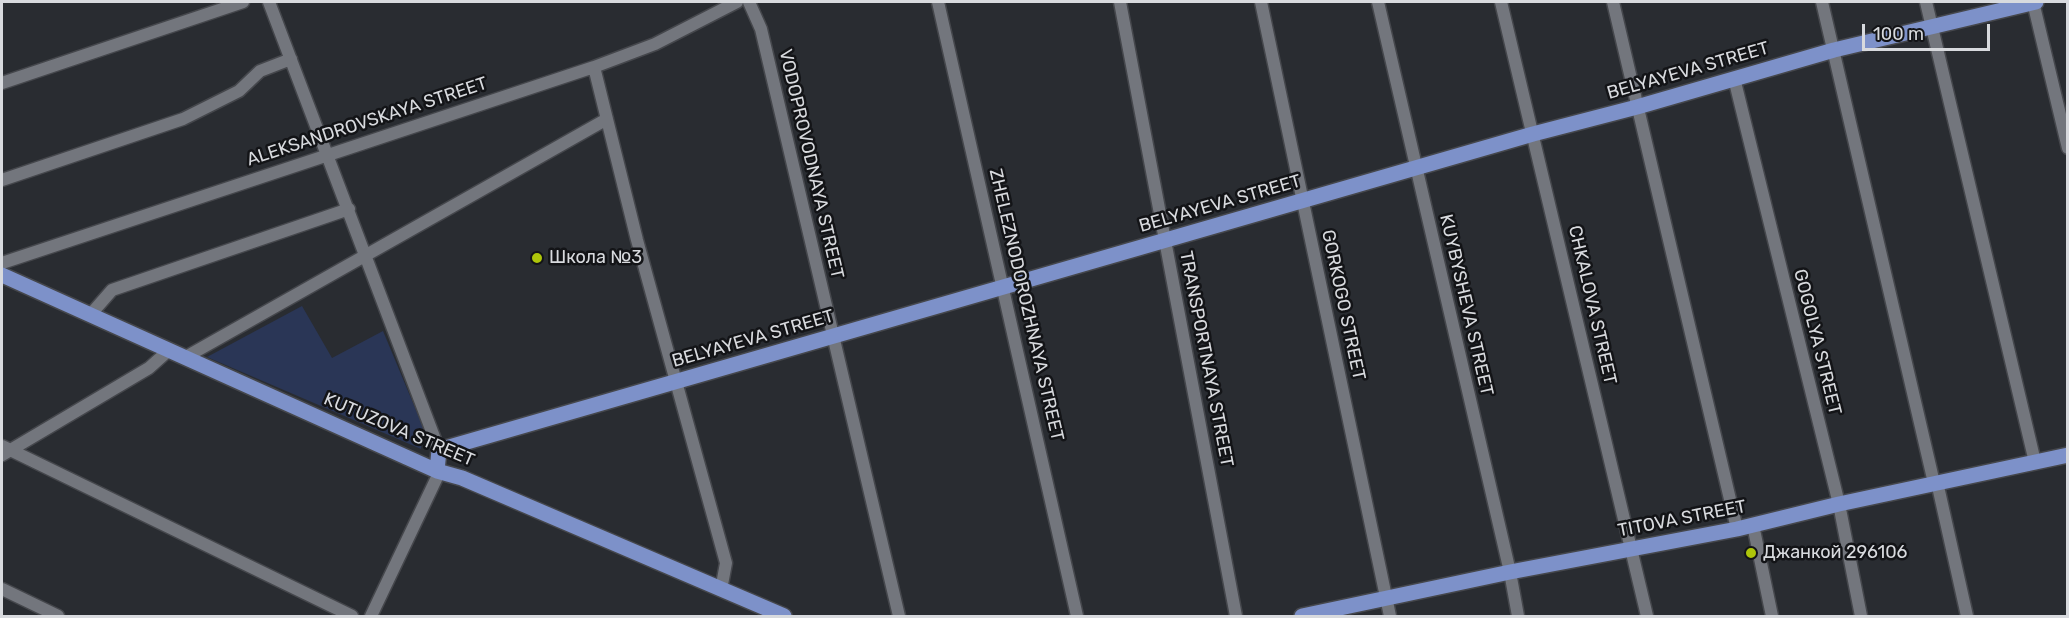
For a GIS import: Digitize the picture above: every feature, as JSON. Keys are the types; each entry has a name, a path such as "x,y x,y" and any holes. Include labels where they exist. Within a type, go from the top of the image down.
{"main road":[{"name":"BELYAYEVA STREET","path":"439,450 1533,134 1637,107 1833,50 1933,28 2034,2"},
{"name":"KUTUZOVA STREET","path":"2,275 438,471 462,478 784,616"},
{"path":"438,471 439,450"},
{"name":"TITOVA STREET","path":"1302,616 1510,572 1737,529 1839,504 2067,455"}],"street":[{"path":"2,83 243,2"},
{"path":"269,2 439,450"},
{"name":"ALEKSANDROVSKAYA STREET","path":"2,262 594,67 655,44 737,2"},
{"name":"VODOPROVODNAYA STREET","path":"749,2 761,29 899,616"},
{"name":"ZHELEZNODOROZHNAYA STREET","path":"938,2 1077,616"},
{"name":"TRANSPORTNAYA STREET","path":"1120,2 1236,616"},
{"name":"GORKOGO STREET","path":"1261,2 1390,616"},
{"name":"KUYBYSHEVA STREET","path":"1378,2 1510,572 1518,616"},
{"name":"CHKALOVA STREET","path":"1501,2 1647,616"},
{"path":"1613,2 1737,529"},
{"path":"1822,2 1967,616"},
{"path":"1926,2 2035,462"},
{"path":"2034,2 2067,148"},
{"path":"2,180 183,119 239,91 260,71 291,59"},
{"path":"594,67 637,240 726,563 722,590"},
{"name":"GOGOLYA STREET","path":"1734,78 1839,504 1861,616"},
{"path":"184,358 607,119"},
{"path":"91,314 111,290 349,209"},
{"path":"4,450 149,368 168,351"},
{"path":"4,450 352,616"},
{"path":"371,616 438,471"},
{"path":"1753,525 1772,616"},
{"path":"2,589 58,616"}],"shaded area":[{"path":"302,306 332,358 383,331 423,427 421,449 207,357"}],"place":[{"name":"Школа №3","path":"537,258"},
{"name":"Джанкой 296106","path":"1751,553"}]}
